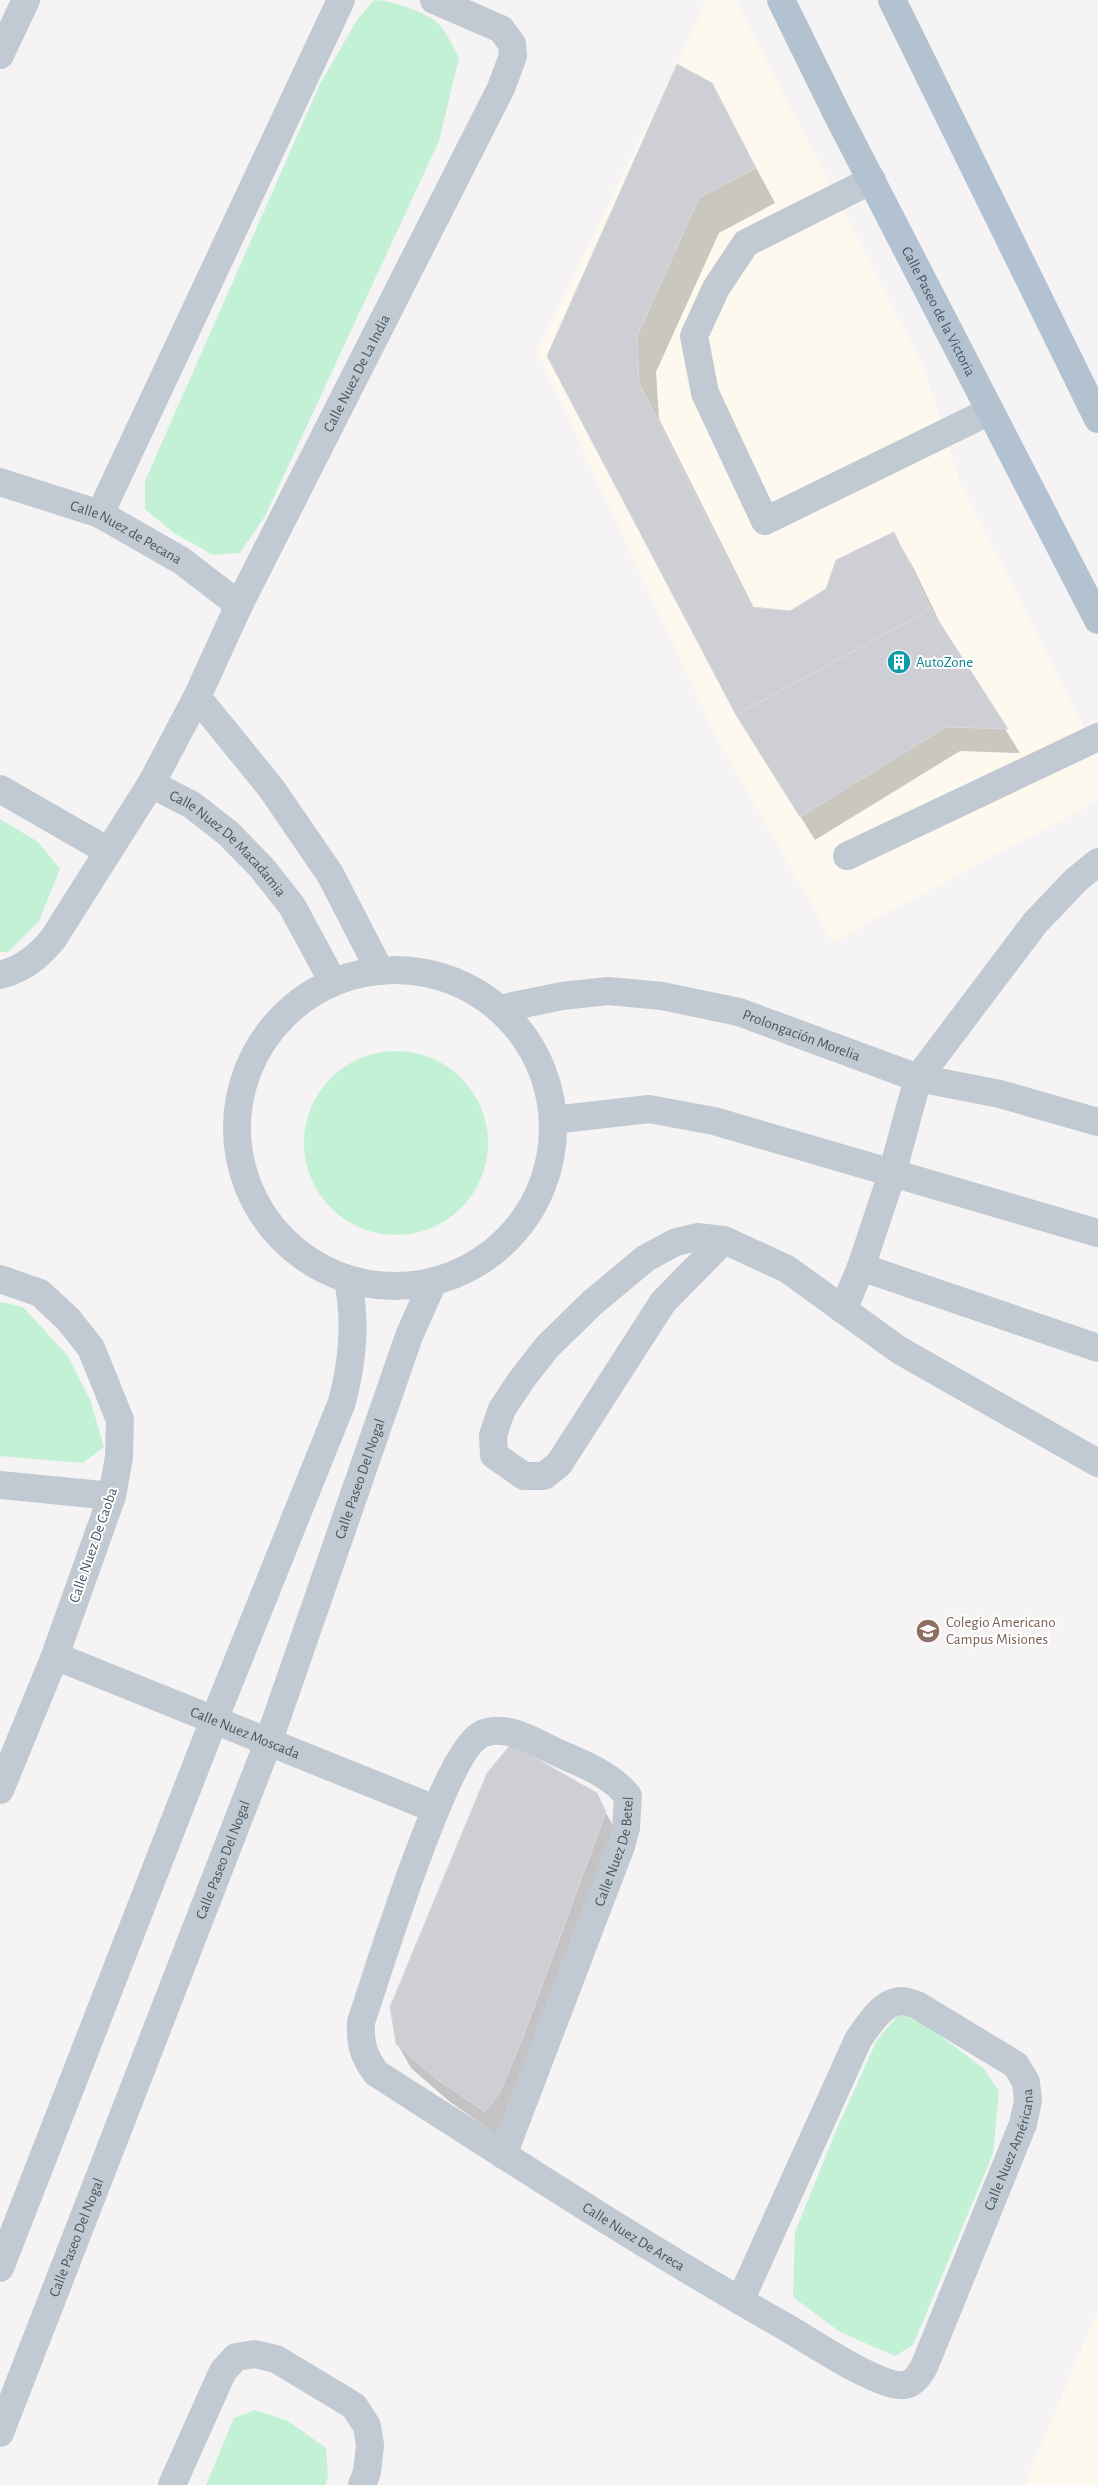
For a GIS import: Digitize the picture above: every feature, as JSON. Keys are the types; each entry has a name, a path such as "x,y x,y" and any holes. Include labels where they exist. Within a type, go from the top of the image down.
{"main road":[{"name":"Calle Paseo de la Victoria","path":"782,0 872,180 1098,620"},
{"path":"892,0 1098,419"}],"street":[{"path":"0,55 26,0"},
{"path":"100,514 341,0"},
{"name":"Calle Nuez De La India","path":"152,784 509,71 513,56 512,44 501,29 434,0"},
{"path":"872,180 746,242 716,288 694,336 705,393 765,521 990,410"},
{"name":"Calle Nuez de Pecana","path":"0,482 100,514 182,561 240,605"},
{"path":"197,697 271,788 330,874 380,970"},
{"path":"847,856 1098,737"},
{"name":"Calle Nuez De Macadamia","path":"0,975 16,970 38,956 52,939 152,784 192,805 229,834 262,868 292,906 333,982"},
{"path":"0,789 108,851"},
{"path":"843,1310 861,1267 892,1174 918,1078 1035,923 1076,880 1098,862"},
{"path":"380,970 423,973 463,985 499,1009 517,1028 533,1051 544,1076 553,1120 550,1159 542,1188 528,1214 509,1238 487,1257 461,1273 432,1282 405,1286 376,1286 348,1280 305,1258 269,1225 246,1183 236,1135 241,1088 260,1043 292,1007 333,982 380,970"},
{"name":"Prolongación Morelia","path":"499,1009 562,996 608,991 662,996 739,1012 918,1078 1000,1094 1098,1122"},
{"path":"553,1120 648,1110 714,1121 1098,1233"},
{"path":"724,1240 663,1302 559,1464 544,1476 524,1476 494,1455 493,1435 502,1409 522,1378 547,1347 592,1303 646,1258 676,1242 697,1236 724,1240 787,1269 899,1350 1098,1463"},
{"path":"861,1267 1098,1348"},
{"name":"Calle Nuez De Caoba","path":"0,1280 40,1293 68,1319 91,1348 120,1420 119,1457 112,1496 55,1656 1,1783"},
{"path":"0,2268 214,1720 342,1402 352,1356 354,1330 353,1305 348,1280"},
{"name":"Calle Paseo Del Nogal","path":"0,2433 268,1743 410,1336 432,1282"},
{"path":"0,1485 112,1496"},
{"name":"Calle Nuez Moscada","path":"55,1656 435,1809"},
{"name":"Calle Nuez De Betel","path":"376,2073 364,2057 360,2042 361,2022 435,1809 461,1756 470,1744 482,1733 497,1730 520,1735 609,1777 628,1796 626,1828 621,1846 503,2155"},
{"name":"Calle Nuez Américana","path":"740,2301 858,2040 874,2018 886,2006 901,2001 917,2006 1016,2065 1026,2082 1028,2101 1023,2124 924,2367 917,2378 909,2385 899,2386"},
{"name":"Calle Nuez De Areca","path":"376,2073 503,2155 740,2301 865,2372 899,2386"},
{"path":"172,2485 223,2371 236,2357 256,2354 276,2359 354,2406 367,2426 370,2445 367,2472 362,2485"}],"shaded area":[{"path":"706,0 736,0 924,369 960,483 1098,755 1098,800 833,942 716,736 537,351 677,64"},
{"path":"1098,2310 1098,2485 1025,2485"}],"green space":[{"path":"374,0 390,2 426,15 439,24 459,58 439,141 265,516 240,553 213,555 174,533 145,509 145,481 320,84 357,20"},
{"path":"0,819 38,842 60,869 39,921 8,952 0,952"},
{"path":"405,1051 414,1052 440,1062 455,1072 467,1084 477,1099 484,1116 487,1125 487,1161 477,1187 467,1202 455,1214 440,1224 414,1234 387,1235 378,1234 352,1224 337,1214 325,1202 315,1187 305,1161 304,1134 305,1125 315,1099 325,1084 337,1072 352,1062 378,1052"},
{"path":"0,1302 23,1307 67,1355 90,1399 104,1447 83,1463 0,1456"},
{"path":"900,2013 929,2027 984,2069 999,2091 993,2154 913,2345 895,2356 840,2332 793,2297 795,2232 838,2126 877,2040"},
{"path":"255,2410 288,2421 326,2448 328,2477 325,2485 206,2485 234,2418"}],"building":[{"path":"677,64 712,83 756,168 699,198 637,336 639,383 752,607 790,611 826,589 836,560 894,532 931,609 736,715 547,356"},
{"name":"AutoZone","path":"931,609 1008,729 946,727 800,817 736,715"},
{"path":"511,1744 597,1793 606,1812 523,2037 499,2094 485,2112 435,2078 396,2044 390,2007 487,1773"}],"place":[{"name":"AutoZone","path":"899,662"},
{"name":"Colegio Americano Campus Misiones","path":"928,1631"}]}
